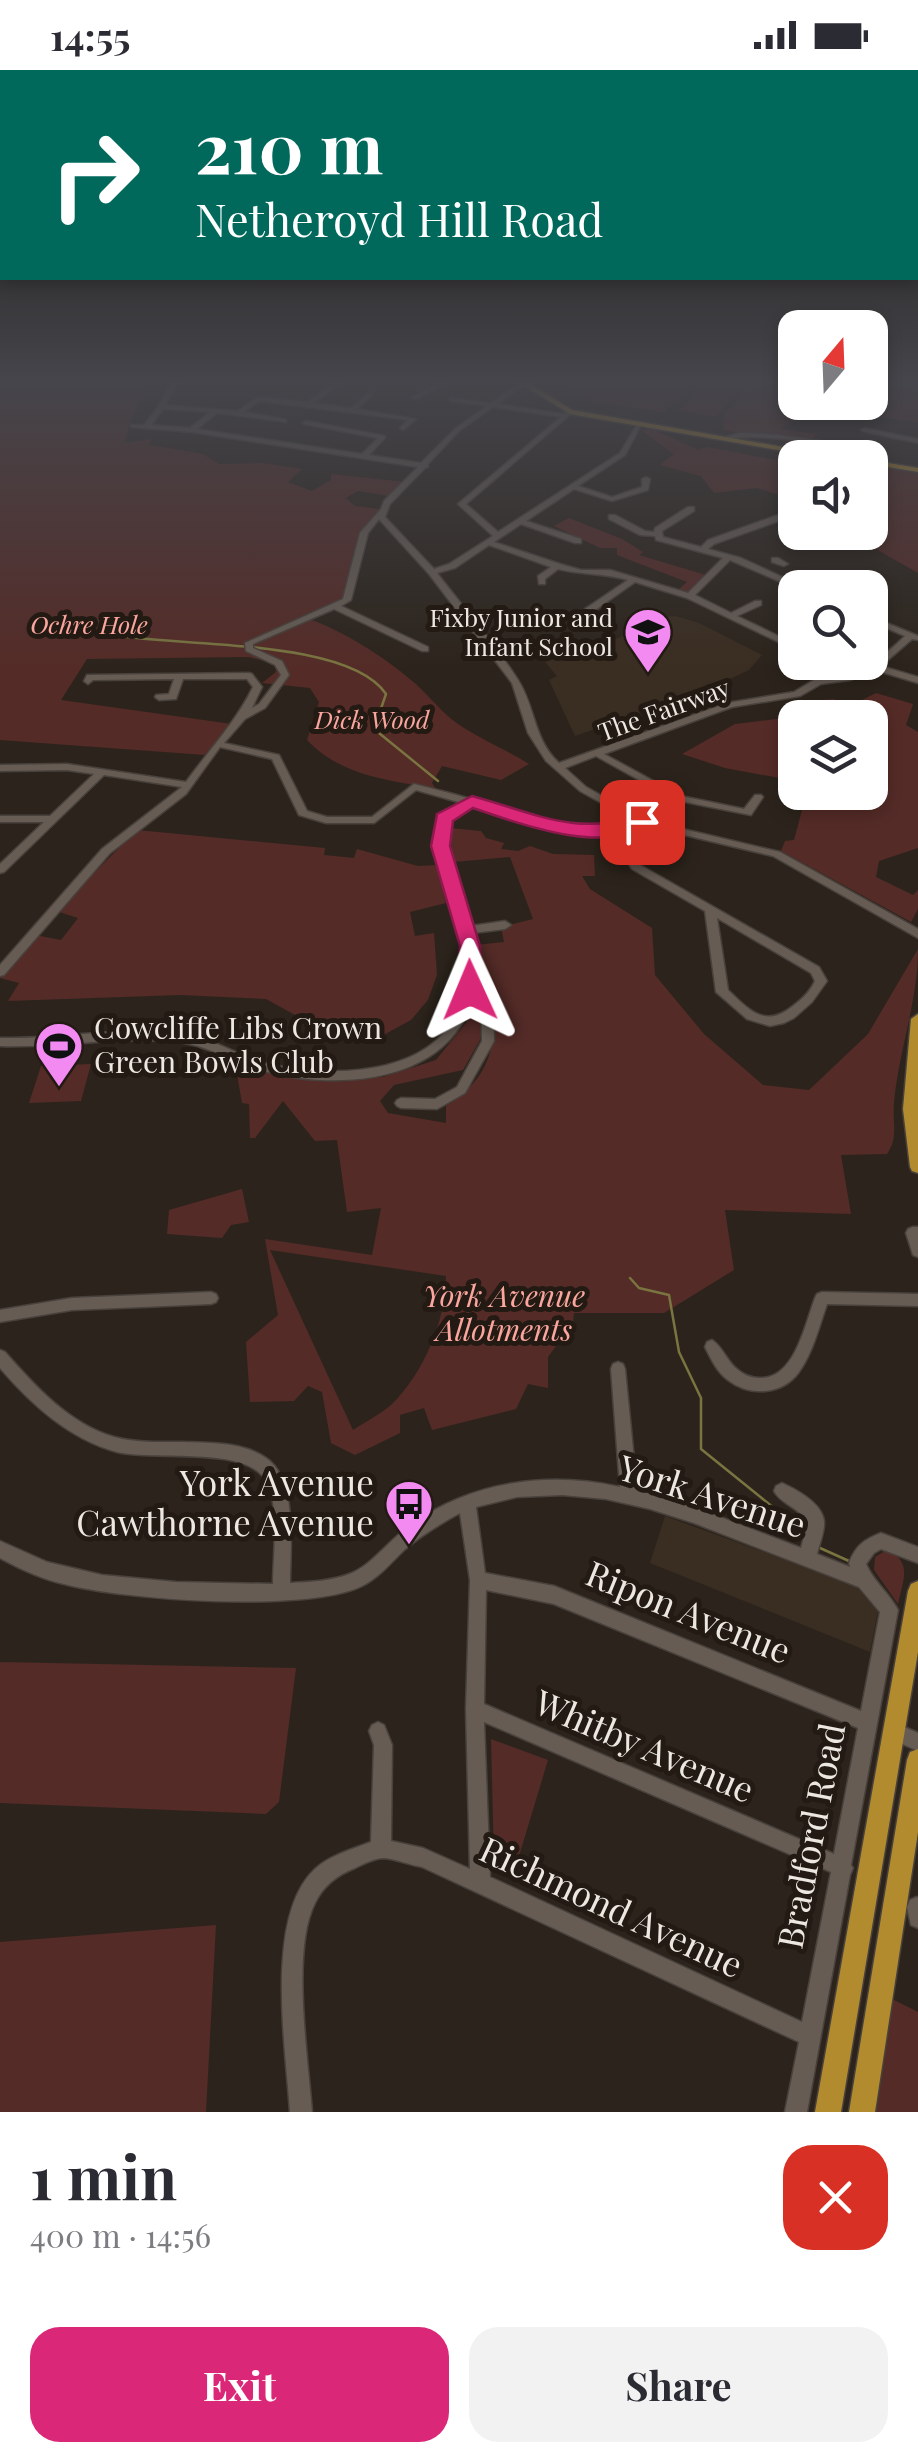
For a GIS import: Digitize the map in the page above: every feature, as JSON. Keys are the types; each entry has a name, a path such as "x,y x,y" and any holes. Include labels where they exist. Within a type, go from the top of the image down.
{"main road":[{"path":"918,1019 911,1109 918,1167"},
{"name":"Bradford Road","path":"828,2112 918,1591"},
{"path":"862,2112 918,1760"}],"street":[{"path":"242,717 262,706 285,676 279,663 249,649 249,643 337,607 351,591 364,533 415,477"},
{"path":"493,477 462,504 496,536"},
{"path":"432,572 452,566 588,477"},
{"path":"573,487 620,498 645,488 646,478"},
{"path":"612,516 643,533 657,532 691,508"},
{"path":"382,511 388,529 432,572 516,684 533,732 558,768 583,788 642,822 776,854 915,926"},
{"path":"702,550 711,542 778,518"},
{"path":"520,521 578,541"},
{"path":"657,532 682,548 729,557 778,577"},
{"path":"486,542 557,566 634,579 690,596 778,638"},
{"path":"690,596 729,557"},
{"path":"763,570 779,562"},
{"path":"542,582 541,578 557,566"},
{"path":"588,611 634,579"},
{"path":"732,615 754,601 772,610"},
{"path":"337,607 425,650"},
{"path":"888,626 914,638 888,660"},
{"path":"888,671 918,680"},
{"path":"0,972 5,956 106,851 189,785 242,717 258,686 249,676 90,677 88,681"},
{"path":"159,696 176,697 178,677"},
{"name":"The Fairway","path":"558,768 730,705 796,694 820,682 851,680"},
{"path":"218,744 276,757 303,814 312,818 374,820 414,787 545,827 613,831 642,822"},
{"path":"600,755 678,798 747,813 758,797"},
{"path":"0,768 62,767 189,785"},
{"path":"0,870 102,772"},
{"path":"0,1042 182,1038 219,1046 267,1068 322,1075 382,1072 430,1056 460,1022 470,990 466,930 446,870 440,832 452,810 472,802"},
{"path":"0,818 53,819"},
{"path":"613,831 636,867 815,970 821,980 818,991 785,1021 765,1024 746,1014 722,992 710,911"},
{"path":"466,930 505,925"},
{"path":"401,1104 437,1104 461,1090 488,1041 487,1000 470,990"},
{"path":"918,1233 914,1233 918,1251"},
{"path":"0,1316 72,1304 211,1298"},
{"path":"712,1347 726,1373 750,1384 772,1387 789,1377 822,1298 918,1300"},
{"path":"0,1357 42,1403 109,1443 137,1449 230,1453 263,1464 272,1473 278,1491 282,1590"},
{"path":"618,1369 628,1496"},
{"name":"York Avenue","path":"0,1548 55,1574 101,1583 282,1590 340,1587 360,1579 405,1538 444,1511 515,1489 579,1486 628,1496 864,1580"},
{"path":"782,1491 807,1507 816,1521 806,1560"},
{"path":"467,1502 478,1580 475,1709 480,1883"},
{"path":"864,1580 857,1563 868,1547 881,1541 918,1555"},
{"name":"Ripon Avenue","path":"478,1580 554,1595 869,1723"},
{"name":"Bradford Road","path":"796,2112 889,1610 864,1580"},
{"name":"Whitby Avenue","path":"475,1709 843,1868"},
{"path":"301,2112 294,1958 297,1921 318,1879 381,1848 383,1745 378,1731"},
{"path":"893,1731 918,1742"},
{"name":"Richmond Avenue","path":"381,1848 423,1858 810,2036"},
{"path":"917,1906 918,1918"}],"shaded area":[{"name":"Fixby Junior and Infant School","path":"676,616 699,623 762,655 749,670 715,686 575,736 549,680 557,676 545,662 614,640 662,617"},
{"path":"665,1516 855,1585 878,1611 870,1652 650,1563"}],"green space":[{"path":"0,477 293,477 288,482 312,491 331,477 361,477 405,482 389,496 358,491 346,498 355,506 379,509 366,533 351,602 312,620 376,654 416,684 459,725 529,764 501,780 442,766 432,783 436,789 351,769 307,740 319,702 310,688 262,683 276,672 275,664 249,657 87,659 61,700 232,724 205,755 0,740"},
{"path":"702,477 778,477 778,495 757,488 714,493"},
{"path":"888,477 918,477 918,573 878,550 888,550"},
{"path":"569,518 622,539 643,552 639,555 706,575 688,592 678,590 687,582 617,555 617,548 600,548 554,526"},
{"path":"876,693 913,704 906,725 918,732 918,848 879,861 876,877 913,895 918,890 918,909 911,922 781,851 785,841 794,840 802,810 888,810 888,700 862,700"},
{"path":"778,719 778,778 725,768 682,754 735,724"},
{"name":"York Avenue Allotments","path":"450,828 481,831 486,838 504,843 501,849 518,851 530,846 553,854 594,855 595,876 582,876 590,889 652,928 655,975 704,1034 763,1085 809,1090 868,1034 918,949 915,988 896,1083 894,1136 887,1154 841,1155 851,1214 725,1210 734,1270 664,1313 574,1313 573,1323 548,1357 548,1388 528,1384 516,1409 432,1430 424,1408 400,1415 400,1433 355,1455 331,1443 322,1392 308,1386 294,1401 250,1402 246,1342 278,1315 265,1239 372,1255 381,1208 347,1212 337,1140 315,1141 283,1101 255,1138 250,1138 249,1104 242,1103 234,1057 323,1079 383,1077 436,1060 481,1004 480,1040 463,1070 394,1085 380,1101 388,1113 446,1123 446,1106 472,1084 492,1045 495,996 484,992 476,945 504,942 501,927 533,919 510,857 453,862","holes":["270,1250 446,1276 437,1327 414,1377 392,1404 353,1430"]},
{"path":"137,830 325,848 324,855 354,858 357,849 418,866 437,865 446,903 410,912 415,936 434,933 437,975 428,1000 411,1020 376,1039 315,1026 266,999 180,995 8,1001 19,983 0,978 35,935 61,940 78,918 56,911"},
{"name":"Cowcliffe Libs Crown Green Bowls Club","path":"91,1064 81,1101 29,1103 41,1066"},
{"path":"242,1189 249,1222 231,1225 222,1238 167,1234 169,1210"},
{"path":"887,1550 903,1566 898,1604 874,1570 875,1557"},
{"path":"0,1662 296,1668 279,1802 266,1814 0,1803"},
{"path":"491,1739 548,1760 513,1876 494,1860"},
{"path":"216,1925 206,2112 0,2112 0,1942"},
{"path":"892,1999 918,2012 918,2112 876,2112"}],"waterway":[{"path":"101,633 296,653 365,675 386,694 374,729 438,781"},
{"path":"630,1278 639,1288 669,1295 679,1352 701,1398 701,1449 805,1533"},
{"path":"820,1548 849,1561"}],"place":[{"name":"Fixby Junior and Infant School","path":"648,674"},
{"name":"Cowcliffe Libs Crown Green Bowls Club","path":"59,1088"},
{"name":"York Avenue Cawthorne Avenue","path":"409,1546"}],"route":[{"path":"470,990 470,946 441,846 444,818 452,810 472,802 545,827 588,832 631,828 642,822"}],"park label":[{"name":"Ochre Hole","path":"89,625"},
{"name":"Dick Wood","path":"372,720"}]}
